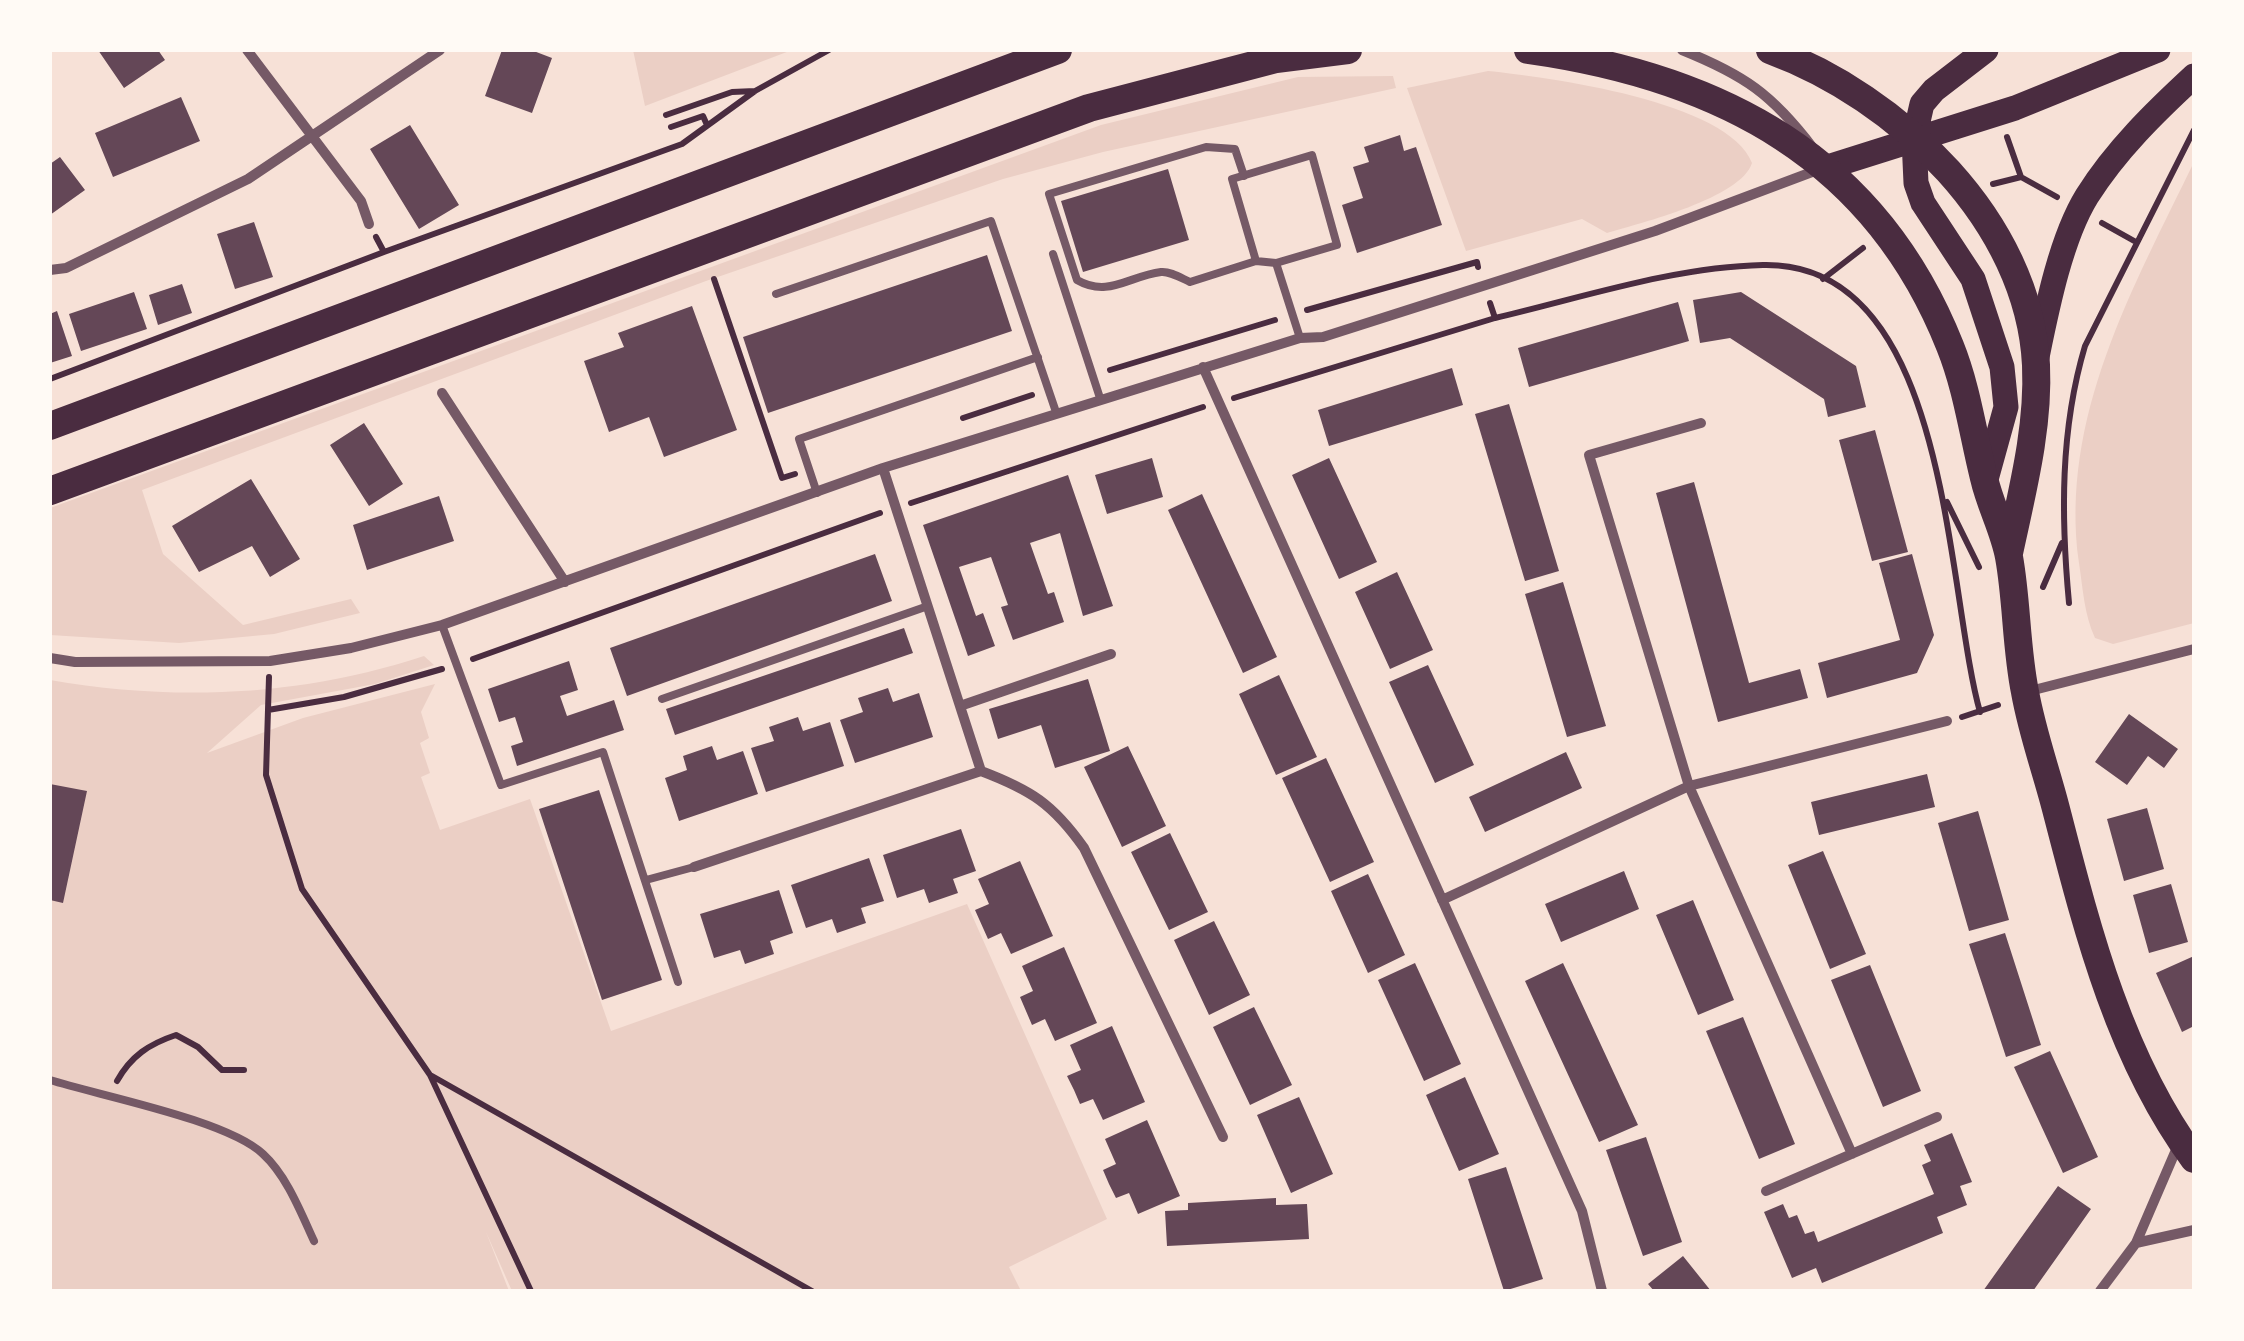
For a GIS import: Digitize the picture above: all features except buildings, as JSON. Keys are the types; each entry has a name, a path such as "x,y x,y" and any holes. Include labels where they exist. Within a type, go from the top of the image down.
{"highway":[{"path":"50,426 1058,50"},
{"path":"50,491 1089,108 1276,59 1348,50"},
{"path":"1528,50 1599,60 1721,100 1828,166 1885,231 1921,284 1952,350 1985,483 2009,554 2025,693 2086,927 2130,1044 2187,1149"},
{"path":"1770,50 1849,86 1914,139 1952,177 2010,262 2028,313 2037,397 2028,466 2009,554"}],"main road":[{"path":"1985,483 2006,406 2002,367 1973,279 1923,203 1916,183 1914,139 1916,119 1934,90 1986,50"},
{"path":"1828,166 1999,113 2158,50"},
{"path":"2036,362 2048,306 2080,211 2122,149 2194,76"}],"street":[{"path":"246,50 360,201 369,224"},
{"path":"50,270 66,268 248,180 310,134 440,50"},
{"path":"50,658 270,661 351,648 442,626 883,468 1300,338 1323,338 1655,231 1828,166 1764,90 1738,73 1682,50"},
{"path":"1204,367 1582,1211 1602,1291"},
{"path":"442,393 565,582"},
{"path":"1701,423 1589,456 1689,786 1852,1154"},
{"path":"883,468 981,772"},
{"path":"2025,693 2194,649"},
{"path":"960,706 1112,654"},
{"path":"1442,900 1689,786 1947,721"},
{"path":"694,867 981,772 1024,788 1060,813 1084,848 1224,1137"},
{"path":"1766,1192 1937,1117"},
{"path":"2100,1291 2136,1244 2168,1177 2187,1149"},
{"path":"2136,1244 2194,1230"}],"lane":[{"path":"1244,176 1235,150 1206,147 1048,194 1077,280 1103,290 1164,271 1190,282 1256,261 1276,262 1337,244 1312,155 1244,176 1232,179 1256,261"},
{"path":"776,294 992,221 1056,412"},
{"path":"1053,254 1100,398"},
{"path":"1276,262 1300,338"},
{"path":"817,493 798,439 1038,358"},
{"path":"662,699 928,606"},
{"path":"442,626 501,784 603,752 678,982"},
{"path":"646,880 694,867"},
{"path":"50,1080 226,1134 263,1153 292,1193 314,1241"}],"path":[{"path":"50,379 682,144 755,91 829,50"},
{"path":"666,115 732,92 755,91"},
{"path":"1999,113 2021,177 2136,242"},
{"path":"671,127 703,116 707,126"},
{"path":"2069,604 2063,476 2076,378 2085,346 2194,130"},
{"path":"369,224 384,252"},
{"path":"1524,312 1617,288 1766,264 1824,279 1864,306 1892,345 1910,384 1944,497 1980,712"},
{"path":"714,279 782,478 808,469"},
{"path":"268,710 344,698 456,665 896,508 1219,402 1495,318"},
{"path":"270,661 266,775 302,888 430,1075 531,1291"},
{"path":"1947,721 2025,693"},
{"path":"110,1098 132,1058 154,1042 176,1035 198,1047 222,1070 244,1070"},
{"path":"430,1075 812,1291"}],"shaded area":[{"path":"633,50 792,50 645,106"},
{"path":"1488,71 1591,86 1674,108 1709,123 1736,141 1752,163 1744,176 1710,198 1642,223 1607,233 1582,219 1466,251 1407,88"},
{"path":"1393,76 1396,88 1103,152 1003,179 706,281 142,490 163,554 243,625 351,599 360,613 274,634 179,643 50,635 50,508 1101,125 1298,77"},
{"path":"2194,162 2194,623 2113,644 2095,638 2084,601 2076,509 2080,457 2106,355 2147,257"},
{"path":"424,656 434,665 375,684 261,705 207,753 303,718 435,684 421,712 429,738 420,743 430,773 421,777 440,830 530,799 611,1031 967,904 1107,1219 1009,1267 1021,1291 512,1291 486,1232 509,1291 50,1291 50,680 145,691 239,691 332,680"}]}
